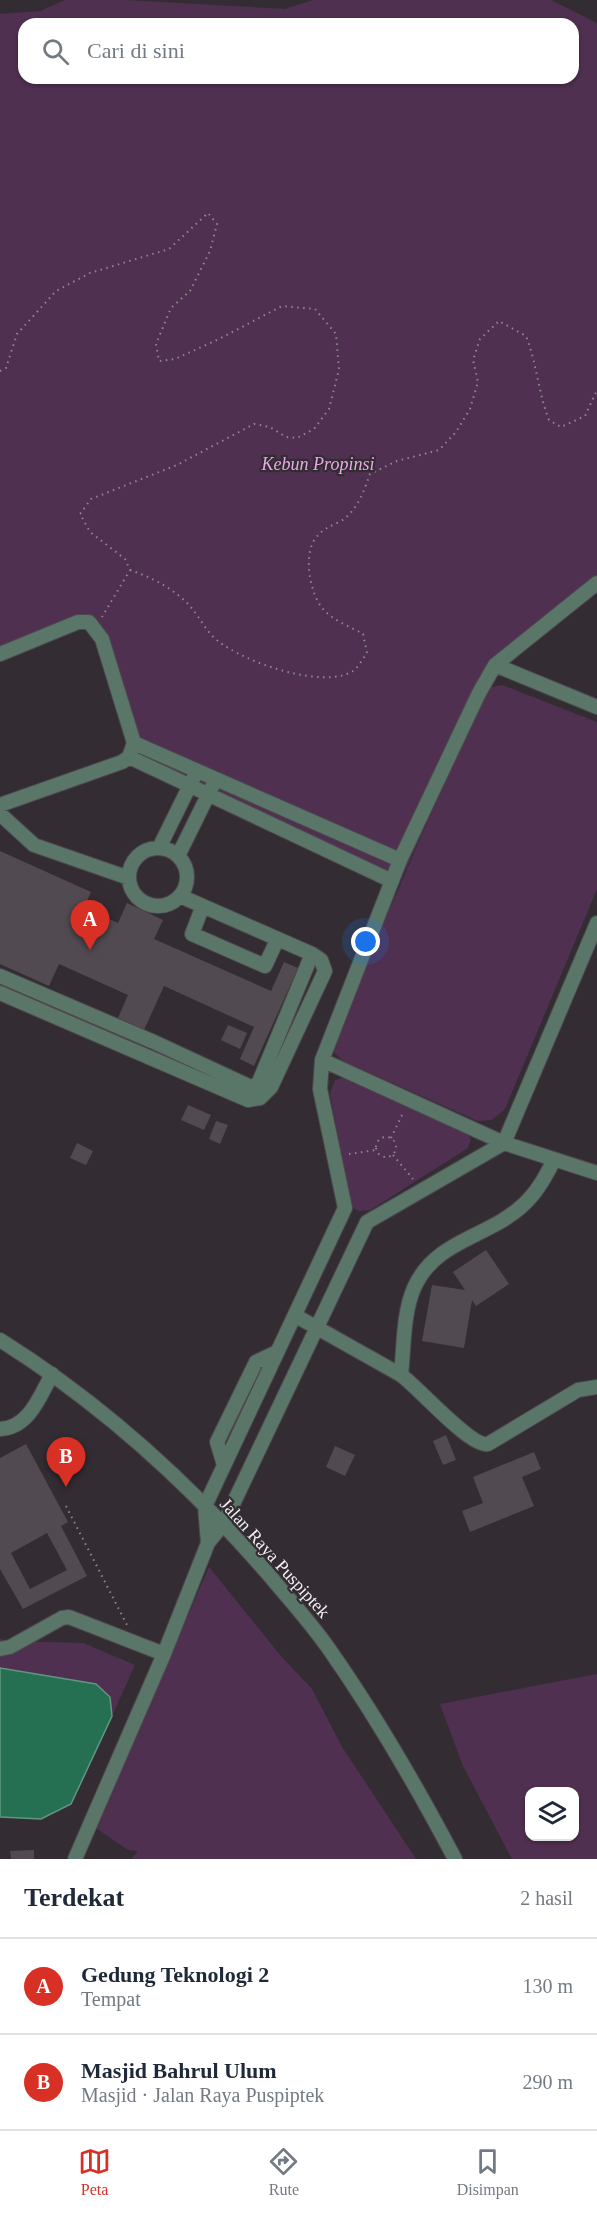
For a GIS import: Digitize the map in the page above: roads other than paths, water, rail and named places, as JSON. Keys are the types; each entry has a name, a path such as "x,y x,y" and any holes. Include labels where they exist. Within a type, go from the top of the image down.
{"street":[{"path":"207,1543 205,1506 224,1465 217,1442 256,1362 277,1352 296,1316 345,1208 320,1089 322,1060 400,860 479,693 495,665 597,583"},
{"path":"0,654 78,622 87,621 95,627 102,639 134,743 129,757 122,762 0,805"},
{"path":"495,665 597,707"},
{"path":"134,743 198,769 400,860"},
{"path":"129,757 392,881"},
{"path":"159,848 198,769"},
{"path":"178,856 217,778"},
{"path":"0,814 34,845 129,878"},
{"path":"159,848 178,856 184,863 187,880 180,896 166,905 150,905 136,896 129,878 136,858 159,848"},
{"path":"0,993 248,1100 260,1098 325,971 321,960 312,954 202,908 180,896"},
{"path":"202,908 192,934 265,966 277,940"},
{"path":"75,1859 164,1654 207,1543 224,1523 367,1222 504,1143 597,925"},
{"path":"0,976 154,1042 249,1088 265,1085"},
{"path":"26,1005 32,991"},
{"path":"70,1024 75,1010"},
{"path":"105,1038 112,1024"},
{"path":"147,1057 154,1042"},
{"path":"322,1060 504,1143 597,1173"},
{"path":"401,1375 408,1311 413,1289 425,1268 455,1243 498,1223 522,1206 541,1184 554,1160"},
{"path":"345,1208 367,1222"},
{"path":"296,1316 416,1385 468,1437 481,1445 488,1444 578,1390 597,1387"},
{"name":"Jalan Raya Puspiptek","path":"0,1340 52,1374 138,1443 224,1523 330,1649 420,1794 455,1859"},
{"path":"0,1429 16,1426 29,1414 52,1374"},
{"path":"0,1649 10,1647 62,1618 69,1617 164,1654"}],"place":[{"name":"Gedung Teknologi 2","path":"90,950"},
{"name":"Masjid Bahrul Ulum","path":"66,1487"}],"park label":[{"name":"Kebun Propinsi","path":"318,464"}]}
